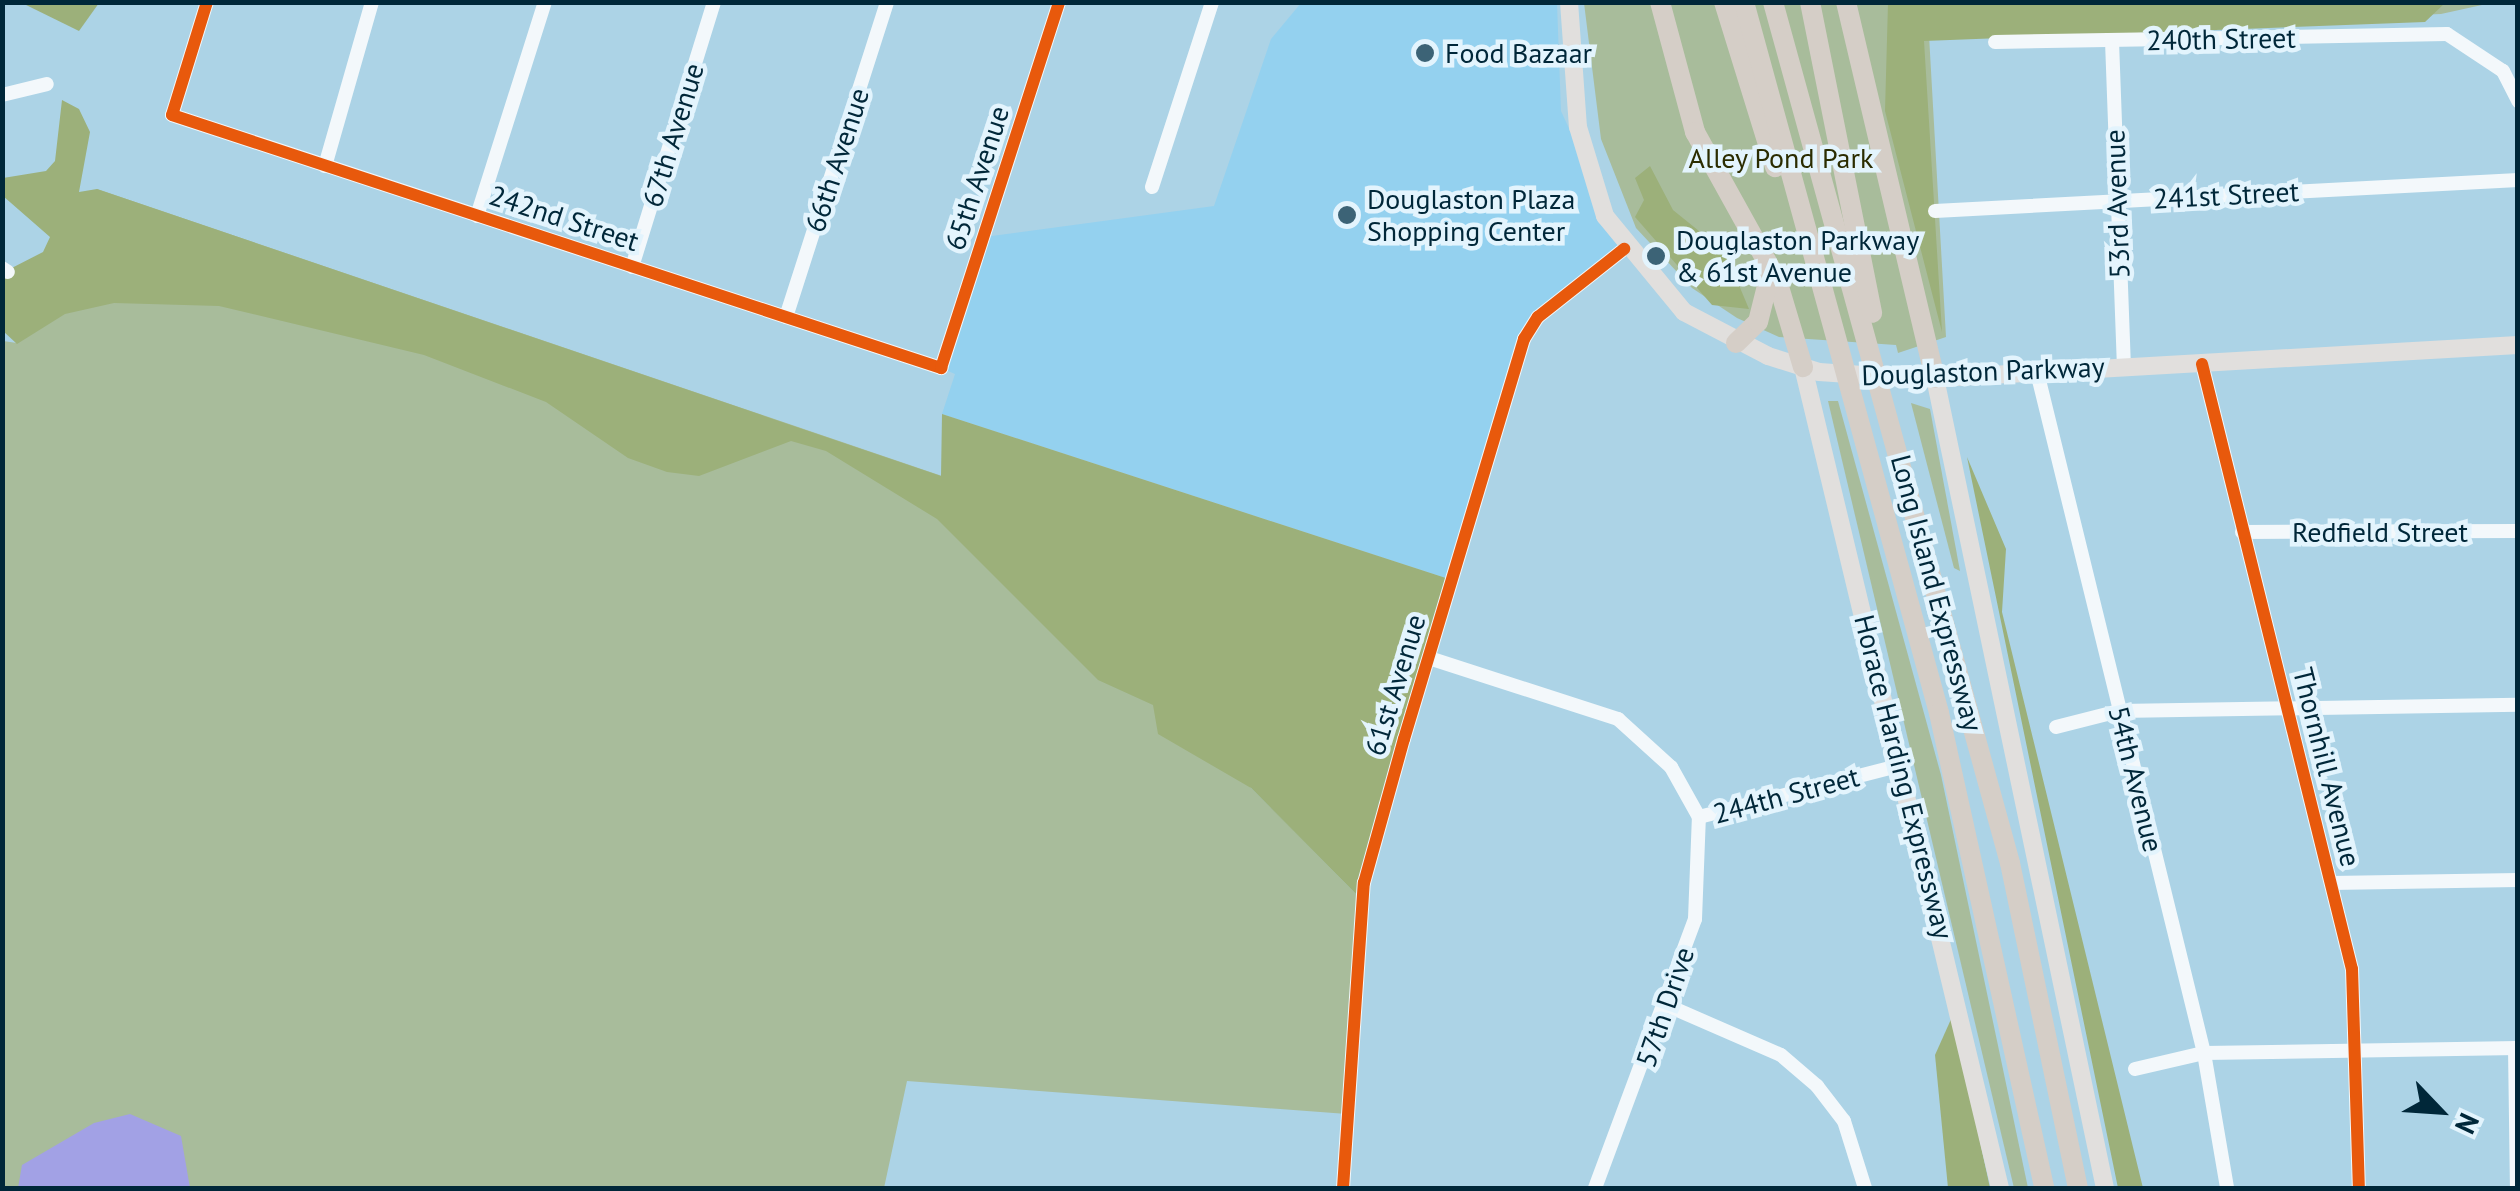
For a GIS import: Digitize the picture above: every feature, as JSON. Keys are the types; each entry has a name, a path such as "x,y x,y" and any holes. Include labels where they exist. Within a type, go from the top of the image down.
{"highway":[{"path":"1660,2 1695,132 1771,268 1811,370"},
{"path":"1724,2 1864,446"},
{"name":"Long Island Expressway","path":"1744,2 1978,869 2044,1188"},
{"name":"Long Island Expressway","path":"1773,2 2010,862 2078,1188"},
{"path":"1810,2 1895,438"},
{"path":"1848,2 1929,378"},
{"path":"1736,343 1758,322 1771,268"}],"main road":[{"name":"Douglaston Parkway","path":"1569,2 1578,126 1624,248 1684,312 1736,343 1811,370 1929,378 2518,346"},
{"name":"Horace Harding Expressway","path":"1811,370 2000,1188"},
{"path":"1929,378 2105,1188"}],"street":[{"name":"242nd Street","path":"207,2 172,116 941,368"},
{"path":"325,166 372,2"},
{"path":"477,216 545,2"},
{"name":"67th Avenue","path":"632,266 714,2"},
{"name":"66th Avenue","path":"786,317 887,2"},
{"name":"65th Avenue","path":"941,368 1059,2"},
{"path":"1152,187 1212,2"},
{"name":"240th Street","path":"1995,42 2447,34 2504,70 2518,101"},
{"name":"53rd Avenue","path":"2112,41 2124,367"},
{"path":"2,94 47,84"},
{"name":"241st Street","path":"1935,211 2518,180"},
{"name":"61st Avenue","path":"1344,1188 1364,882 1524,339 1538,317 1624,248"},
{"name":"Thornhill Avenue","path":"2202,364 2352,969 2358,1188"},
{"name":"54th Avenue","path":"2037,372 2204,1054 2228,1188"},
{"name":"Redfield Street","path":"2242,532 2518,531"},
{"name":"244th Street","path":"1429,658 1624,722 1671,767 1699,818 1901,765"},
{"path":"2056,727 2120,711 2518,705"},
{"name":"57th Drive","path":"1595,1188 1666,1005 1701,894 1699,818"},
{"path":"2331,883 2518,880"},
{"path":"1666,1005 1781,1055 1818,1086 1844,1121 1865,1188"},
{"path":"2135,1069 2204,1054 2516,1048 2517,1188"}],"shaded area":[{"name":"Douglaston Plaza Shopping Center","path":"1301,3 1557,3 1561,111 1624,249 1538,317 1452,580 942,414 955,374 941,368 984,237 1214,206 1271,39"},
{"path":"130,1114 181,1136 190,1188 18,1188 22,1165 94,1123"}],"green space":[{"path":"99,2 79,31 22,3"},
{"name":"Alley Pond Park","path":"1584,3 2491,3 2441,14 1929,35 1946,337 1898,353 1896,345 1779,337 1737,318 1692,288 1636,228 1601,139"},
{"path":"1888,3 2445,3 2425,22 1924,41 1942,332 1885,111"},
{"path":"62,100 79,109 90,132 79,192 97,189 941,476 942,414 1452,580 1356,894 1251,788 1158,734 1153,705 1098,680 937,519 826,451 791,441 699,476 667,472 628,458 546,402 424,355 219,306 114,303 65,314 17,344 3,331 2,273 43,252 50,237 3,196 3,178 46,171 55,161"},
{"path":"1650,166 1673,210 1725,252 1749,309 1712,305 1635,217 1644,200 1635,178"},
{"path":"97,189 942,476 1363,901 1347,1114 907,1081 884,1188 3,1188 3,341 17,343"},
{"path":"1828,401 1838,401 1941,775 2028,1188 2014,1188"},
{"path":"1911,403 1930,409 1960,571 1954,568"},
{"path":"1967,457 2006,549 2002,612 2143,1188 2118,1188"},
{"path":"1952,1017 1990,1188 1948,1188 1935,1055"}],"cycle path":[{"path":"207,2 172,115 941,368 1059,2"},
{"path":"1343,1188 1364,883 1404,739 1524,339 1538,317 1624,249"},
{"path":"2202,364 2352,969 2359,1188"}],"place":[{"name":"Food Bazaar","path":"1425,53"},
{"name":"Douglaston Plaza Shopping Center","path":"1347,215"},
{"name":"Douglaston Parkway & 61st Avenue","path":"1656,256"}]}
